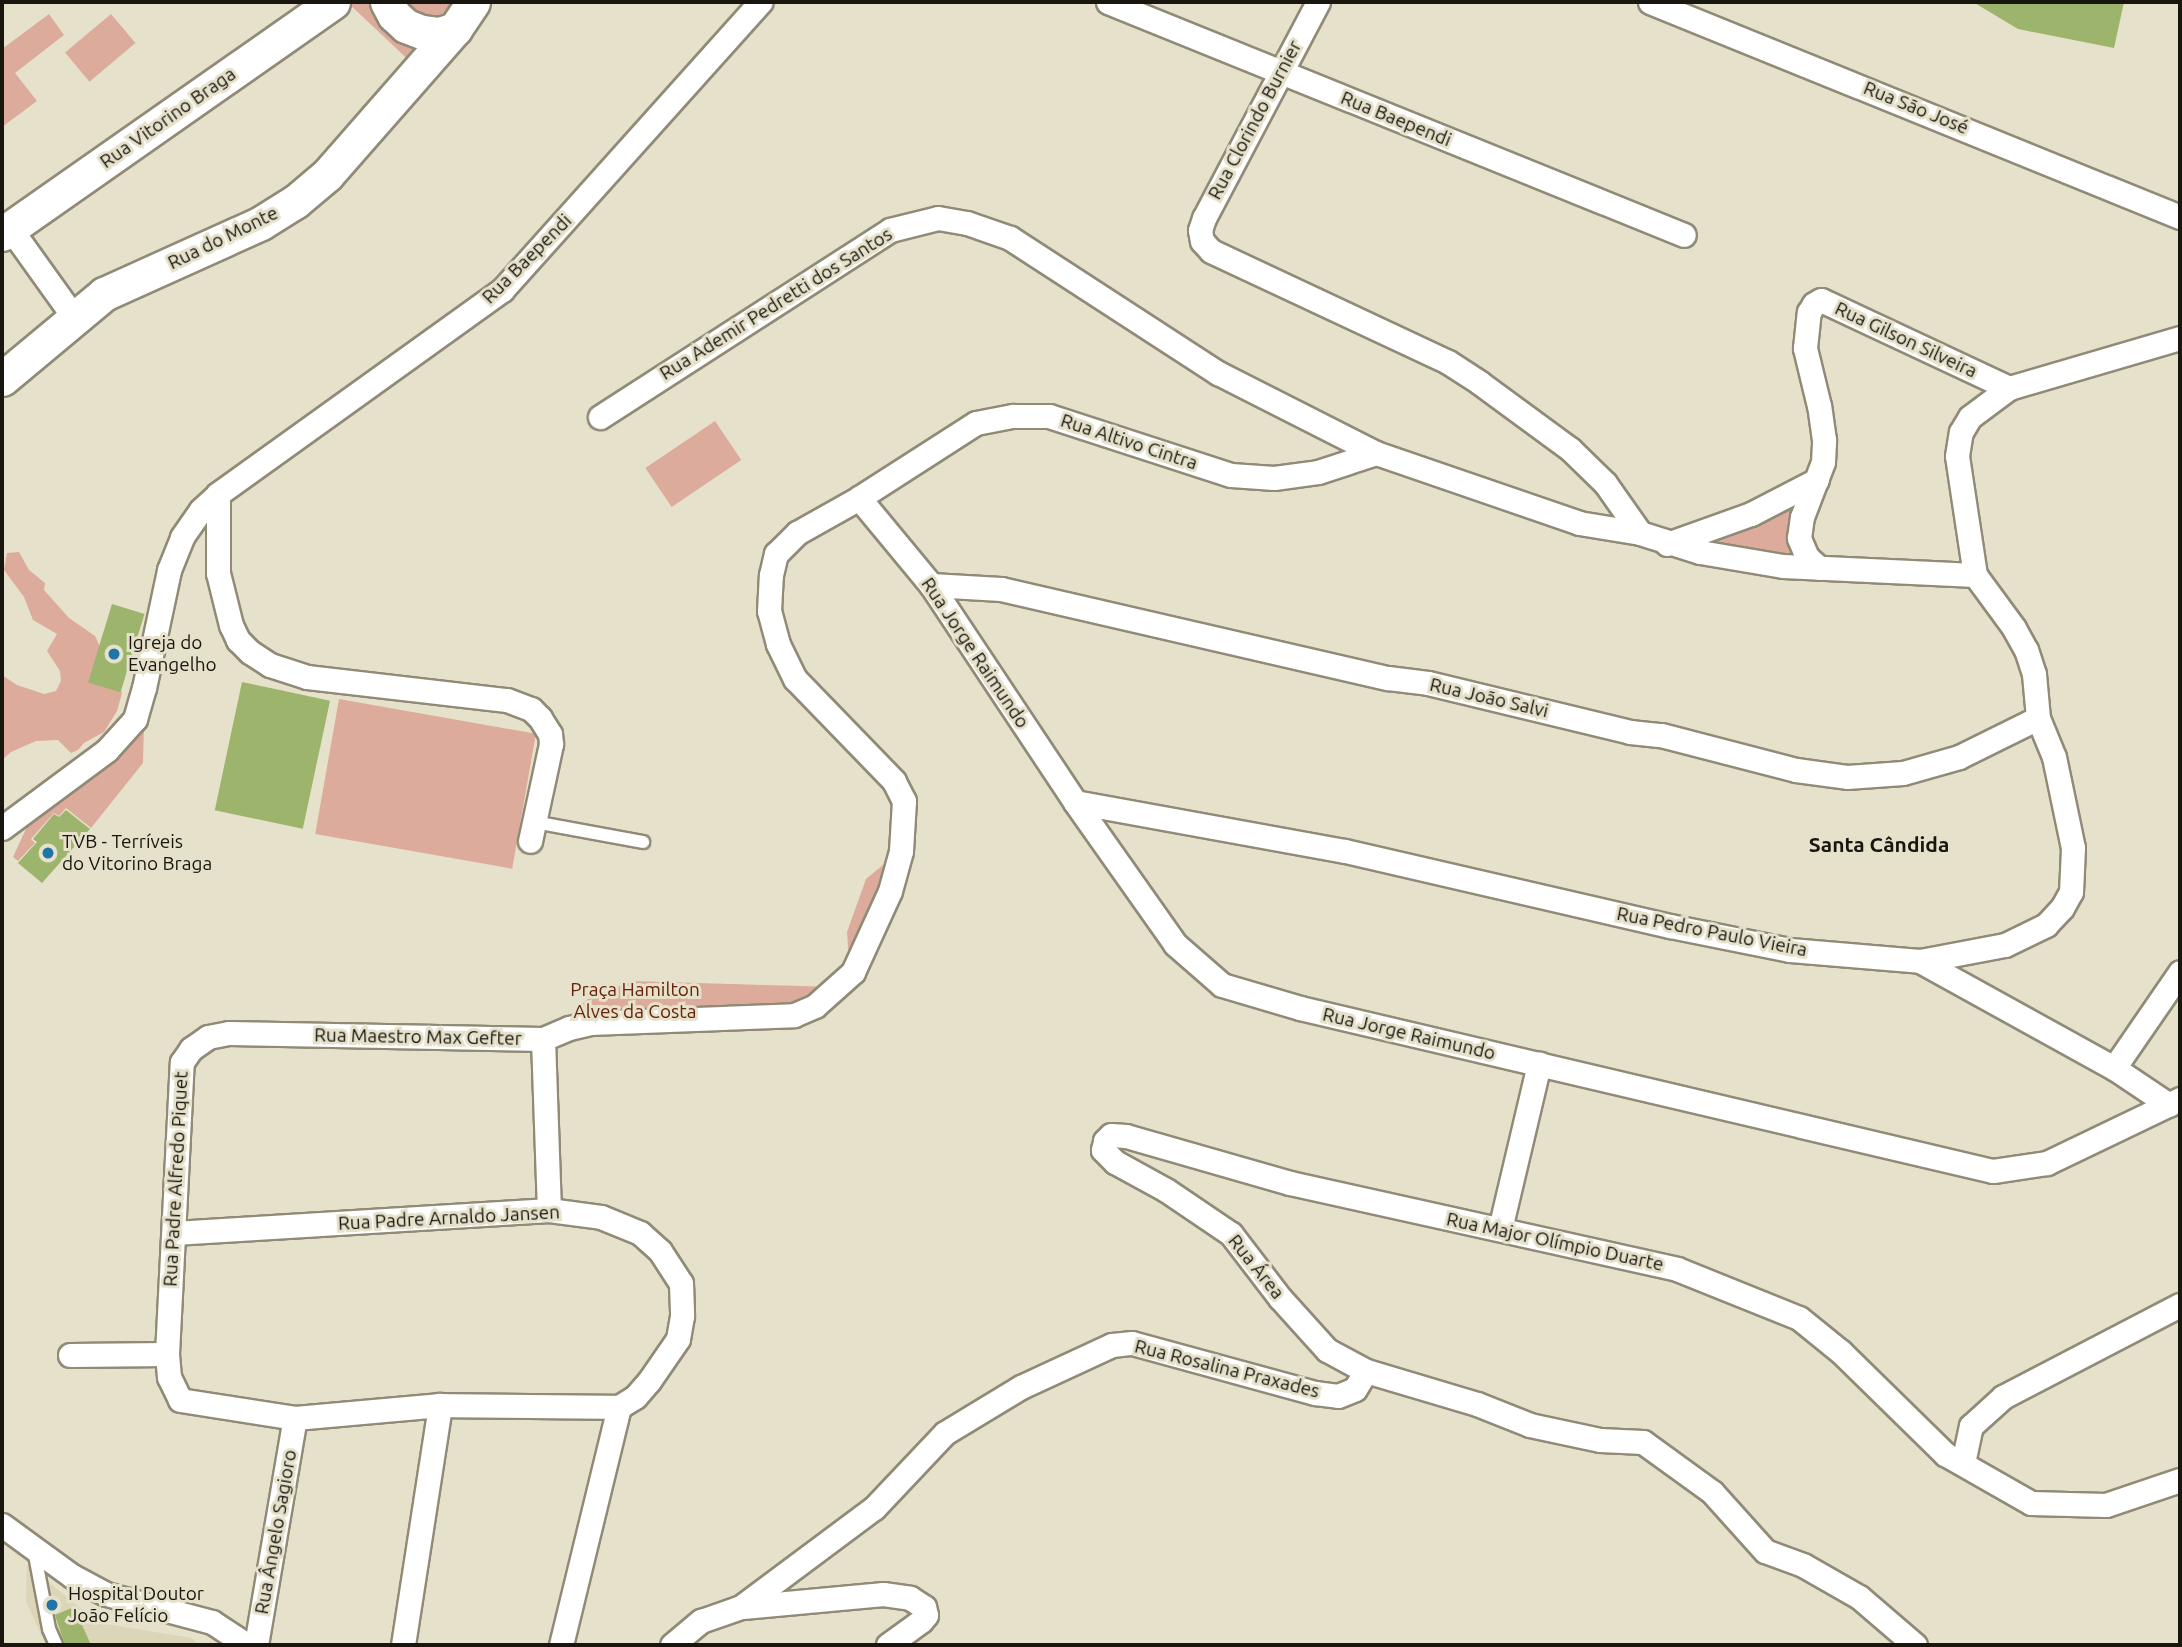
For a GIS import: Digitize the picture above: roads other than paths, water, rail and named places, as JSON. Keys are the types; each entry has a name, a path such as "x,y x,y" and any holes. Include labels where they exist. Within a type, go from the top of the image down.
{"main road":[{"name":"Rua Vitorino Braga","path":"6,231 333,2"},
{"path":"387,2 394,15 406,26 422,32 439,34 464,15"},
{"name":"Rua do Monte","path":"2,379 73,316 104,294 261,223 295,202 327,174 464,15"}],"street":[{"name":"Rua Baependi","path":"2,828 107,750 135,719 169,569 182,537 201,510 218,494 502,290 760,2"},
{"name":"Rua Baependi","path":"1108,2 1684,235"},
{"name":"Rua Clorindo Burnier","path":"1318,2 1204,218 1200,230 1202,241 1211,251 1448,362 1480,383 1570,449 1605,483 1640,533"},
{"name":"Rua São José","path":"1650,2 2180,217"},
{"name":"Rua Ademir Pedretti dos Santos","path":"600,417 890,230 938,218 967,223 1010,238 1219,373 1267,395 1376,453 1595,528 1640,533 1667,544 1783,566 1975,575"},
{"path":"6,231 73,316"},
{"name":"Rua Gilson Silveira","path":"1819,568 1807,557 1799,538 1802,517 1823,462 1824,440 1805,348 1809,312 1814,304 1821,300 2009,388"},
{"name":"Rua Pedro Paulo Vieira","path":"1075,802 1345,851 1670,926 1790,950 1920,961 1978,951 2025,935 2046,925 2062,908 2071,892 2073,848 2054,757 2038,718 2034,674 2026,650 2014,628 1975,575 1957,456 1961,432 1970,417 2009,388 2180,338"},
{"name":"Rua Altivo Cintra","path":"859,498 976,422 1013,416 1049,416 1231,475 1274,478 1318,472 1376,453"},
{"path":"1667,544 1751,514 1817,480"},
{"path":"218,494 218,573 238,640 270,665 298,675 507,700 531,709 546,724 551,744 532,832"},
{"name":"Rua Jorge Raimundo","path":"859,498 931,584 1075,802 1175,944 1222,985 1300,1008 1993,1171 2047,1163 2174,1102"},
{"name":"Rua Maestro Max Gefter","path":"229,1033 543,1039 562,1030 590,1023 794,1015 815,1006 853,972 890,891 901,851 904,801 894,781 795,679 778,644 769,611 771,575 776,554 797,533 859,498"},
{"name":"Rua João Salvi","path":"931,584 1000,589 1388,678 1429,683 1630,732 1661,735 1796,770 1835,775 1914,770 1959,757 2038,718"},
{"path":"1920,961 2174,1102"},
{"path":"2114,1068 2180,972"},
{"name":"Rua Padre Alfredo Piquet","path":"229,1033 208,1037 191,1049 182,1062 167,1354 169,1377 180,1400 295,1418"},
{"path":"543,1039 549,1210"},
{"path":"1500,1229 1539,1064"},
{"name":"Rua Major Olímpio Duarte","path":"1102,1150 1111,1135 1126,1136 1290,1183 1677,1269 1799,1318 1841,1352 1945,1454 2031,1503 2106,1505 2180,1479"},
{"name":"Rua Área","path":"1102,1150 1115,1162 1166,1189 1231,1234 1280,1298 1327,1350 1366,1371"},
{"name":"Rua Padre Arnaldo Jansen","path":"174,1233 549,1210 601,1217 640,1233 660,1251 681,1283 682,1316 678,1339 649,1381 635,1397 619,1408"},
{"path":"1963,1463 1971,1426 2003,1397 2180,1305"},
{"name":"Rua Rosalina Praxades","path":"672,1645 701,1621 741,1607 874,1508 945,1433 1021,1387 1112,1345 1132,1343 1315,1394 1338,1396 1354,1389 1366,1371"},
{"path":"70,1355 167,1354"},
{"path":"1366,1371 1562,1433 1600,1440 1643,1442 1712,1492 1765,1551 1803,1565 1859,1597 1914,1645"},
{"path":"402,1645 440,1405"},
{"path":"295,1418 440,1405 619,1408 561,1645"},
{"name":"Rua Ângelo Sagioro","path":"256,1645 295,1418"},
{"path":"2,1525 72,1576 106,1594 212,1622 247,1645"},
{"path":"741,1607 883,1594 910,1598 924,1607 926,1615 888,1645"}],"lane":[{"path":"532,832 643,842"},
{"path":"33,1546 48,1629 55,1645"}],"place":[{"name":"Igreja do Evangelho","path":"114,654"},
{"name":"TVB - Terríveis do Vitorino Braga","path":"48,853"},
{"name":"Hospital Doutor João Felício","path":"52,1605"}],"district":[{"name":"Santa Cândida","path":"1879,844"}],"park label":[{"name":"Praça Hamilton Alves da Costa","path":"635,1001"}]}
